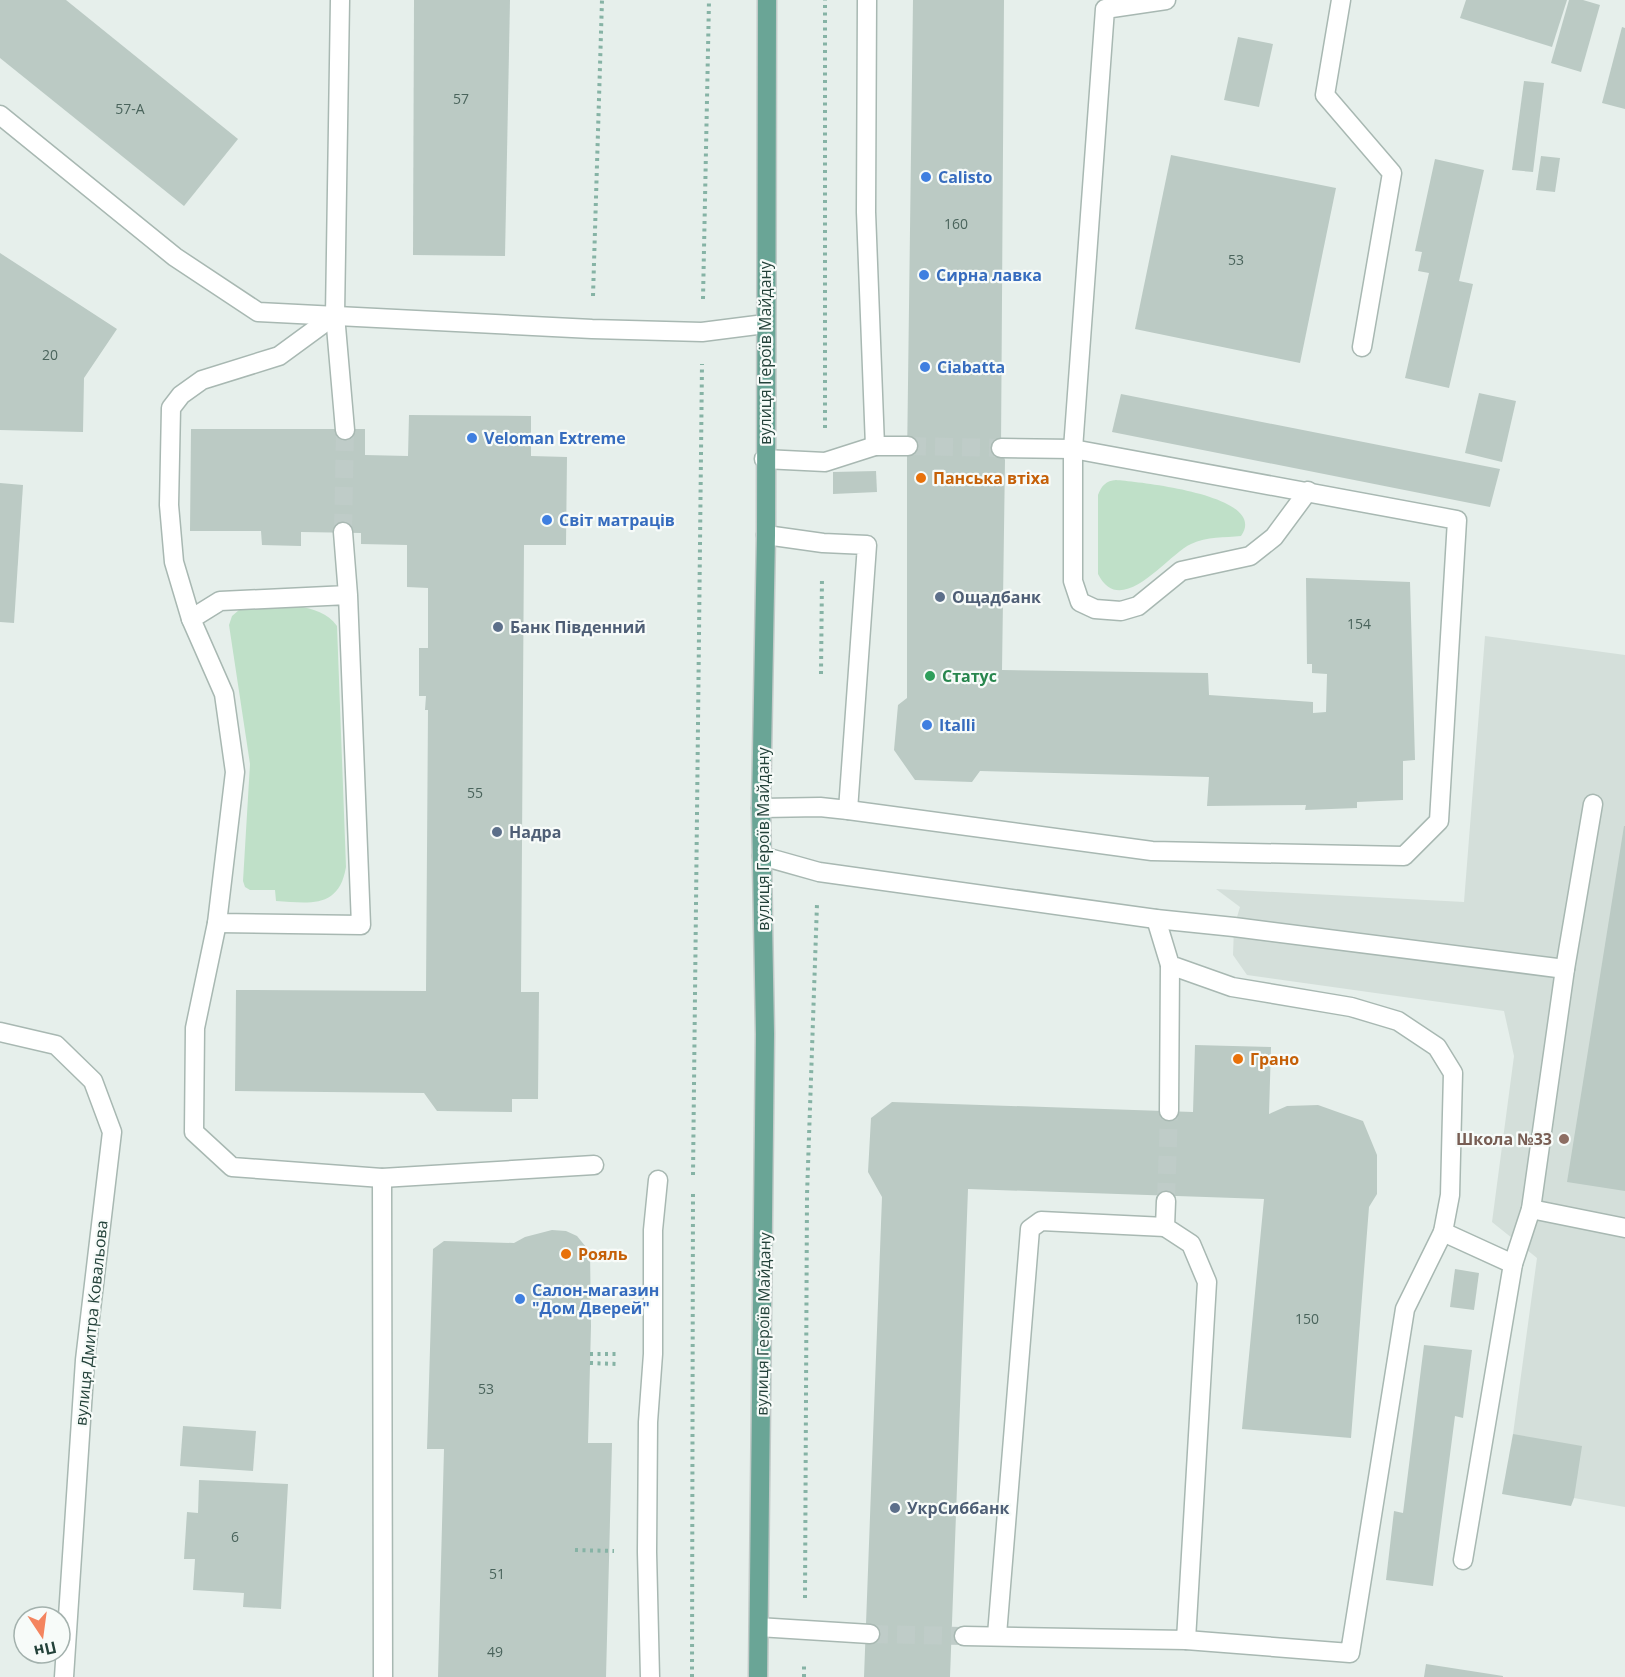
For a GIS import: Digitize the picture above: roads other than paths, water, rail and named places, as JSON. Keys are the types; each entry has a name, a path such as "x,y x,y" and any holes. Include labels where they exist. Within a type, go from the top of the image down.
{"main road":[{"name":"вулиця Героїв Майдану","path":"758,1677 765,1034 761,808 766,535 764,459 767,0"}],"street":[{"path":"340,0 334,315 345,430"},
{"path":"867,0 866,212 875,446"},
{"path":"1166,0 1105,9 1073,449 1073,581 1080,602 1095,609 1121,610 1138,606 1182,571 1250,556 1274,537 1308,491"},
{"path":"1341,0 1325,95 1392,172 1362,347"},
{"path":"0,115 174,257 258,312 592,329 702,332 765,324"},
{"path":"334,315 279,356 202,380 181,395 171,408 169,505 174,562 191,619 224,694 235,772 217,923 195,1028 194,1132 232,1167 382,1178 594,1165"},
{"path":"764,459 825,462 875,446 908,446"},
{"path":"761,808 820,807 848,810 1152,850 1404,856 1439,821 1457,520 1073,449 1001,448"},
{"path":"217,923 361,925 348,595 343,532"},
{"path":"766,535 822,543 867,545 848,810"},
{"path":"191,619 220,601 348,595"},
{"path":"1463,1560 1513,1264 1531,1209 1564,969 1593,804"},
{"path":"762,856 819,872 1156,920 1234,927 1564,969"},
{"path":"1156,920 1170,965 1169,1111"},
{"path":"964,1636 1186,1641 1350,1653 1405,1309 1443,1232 1450,1195 1453,1073 1437,1047 1398,1021 1350,1007 1232,987 1170,965"},
{"name":"вулиця Дмитра Ковальова","path":"0,1032 56,1045 93,1081 112,1132 85,1360 64,1677"},
{"path":"382,1178 383,1677"},
{"path":"650,1677 648,1422 653,1354 653,1230 658,1180"},
{"path":"1165,1227 1166,1201"},
{"path":"1531,1209 1625,1228"},
{"path":"997,1635 1030,1229 1041,1221 1165,1227 1191,1244 1207,1282 1186,1641"},
{"path":"1443,1232 1513,1264"},
{"path":"759,1627 870,1634"}],"tunnel":[{"path":"343,532 345,430"},
{"path":"908,446 1001,448"},
{"path":"1166,1201 1169,1111"},
{"path":"870,1634 964,1636"}],"place":[{"name":"Calisto","path":"926,177"},
{"name":"Сирна лавка","path":"924,275"},
{"name":"Ciabatta","path":"925,367"},
{"name":"Veloman Extreme","path":"472,438"},
{"name":"Панська втіха","path":"921,478"},
{"name":"Світ матраців","path":"547,520"},
{"name":"Ощадбанк","path":"940,597"},
{"name":"Банк Південний","path":"498,627"},
{"name":"Статус","path":"930,676"},
{"name":"Italli","path":"927,725"},
{"name":"Надра","path":"497,832"},
{"name":"Грано","path":"1238,1059"},
{"name":"Школа №33","path":"1564,1139"},
{"name":"Рояль","path":"566,1254"},
{"name":"Салон-магазин \"Дом Дверей\"","path":"520,1299"},
{"name":"УкрСиббанк","path":"895,1508"}]}
